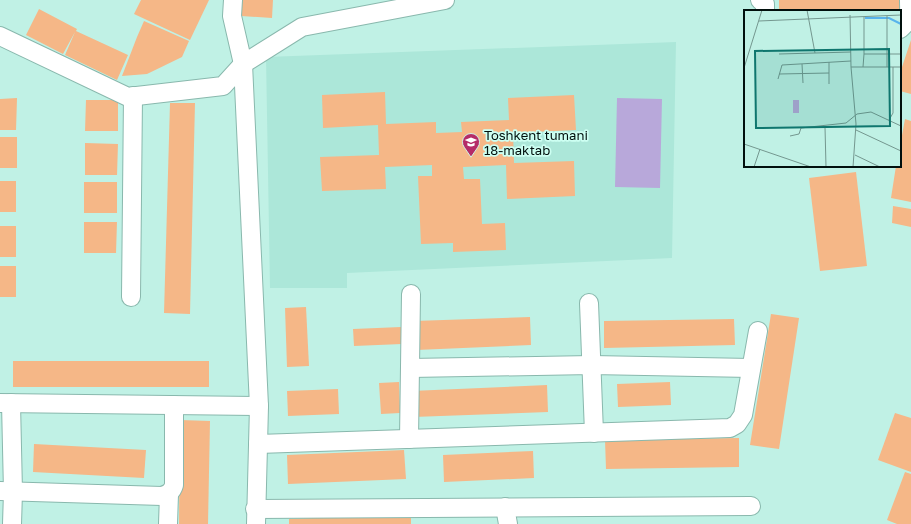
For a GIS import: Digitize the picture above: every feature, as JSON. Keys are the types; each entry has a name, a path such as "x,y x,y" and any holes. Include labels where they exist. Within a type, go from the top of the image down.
{"street":[{"path":"233,0 232,16 243,64 259,406 256,517 506,516 751,506"},
{"path":"2,41 128,97 223,86 243,64 302,27 445,0"},
{"path":"760,0 765,4 765,10"},
{"path":"901,28 910,16 909,0"},
{"path":"131,297 133,96"},
{"path":"409,439 411,294"},
{"path":"589,303 594,433"},
{"path":"258,444 730,428 737,424 743,415 758,331"},
{"path":"410,368 592,365 751,368"},
{"path":"12,524 6,492 5,403 259,406"},
{"path":"6,492 162,496 168,494 173,490 174,485 174,405"},
{"path":"168,494 168,524"}],"shaded area":[{"name":"Toshkent tumani 18-maktab","path":"676,42 672,258 347,273 347,288 270,288 266,57"},
{"path":"617,98 662,99 660,188 615,187"}],"building":[{"path":"141,0 209,0 190,40 134,14"},
{"path":"242,0 273,0 272,18 241,16"},
{"path":"779,0 904,0 904,9 779,10"},
{"path":"39,9 77,29 76,31 128,55 117,80 65,55 75,32 63,54 26,35"},
{"path":"144,21 189,41 182,57 147,74 122,76 137,37"},
{"path":"911,40 911,94 901,91 901,70"},
{"path":"385,92 386,124 436,122 436,133 462,132 461,122 509,120 508,98 574,95 576,130 513,133 514,163 574,161 575,196 507,199 506,165 463,167 464,179 480,179 482,224 505,223 506,250 453,252 453,243 421,244 418,176 432,176 432,165 385,167 386,189 322,191 320,157 379,155 378,125 323,128 322,95"},
{"path":"17,98 16,130 0,130 0,99"},
{"path":"86,100 118,100 118,131 85,131"},
{"path":"170,103 195,103 190,314 164,313"},
{"path":"905,119 911,121 911,202 891,198 896,167 901,167 901,141"},
{"path":"0,137 17,137 17,168 0,168"},
{"path":"85,143 118,144 117,175 85,175"},
{"path":"856,172 867,266 820,271 809,178"},
{"path":"0,181 16,181 16,212 0,212"},
{"path":"84,182 117,182 117,213 84,213"},
{"path":"893,206 911,209 911,227 892,223"},
{"path":"84,222 117,222 116,253 84,253"},
{"path":"0,226 16,226 16,257 0,257"},
{"path":"0,266 16,266 16,297 0,297"},
{"path":"306,307 309,366 287,367 285,308"},
{"path":"771,314 799,318 779,449 750,445"},
{"path":"530,317 531,345 416,350 414,321"},
{"path":"734,319 735,345 604,348 604,321"},
{"path":"401,327 402,344 354,346 353,329"},
{"path":"13,361 209,361 209,387 13,387"},
{"path":"399,382 400,413 381,414 379,383"},
{"path":"670,382 671,405 618,407 617,384"},
{"path":"547,385 548,412 413,417 411,391"},
{"path":"338,389 339,414 288,416 287,391"},
{"path":"895,413 911,418 911,472 878,460"},
{"path":"180,420 210,421 208,524 179,524"},
{"path":"739,438 739,467 606,469 605,440"},
{"path":"34,444 146,450 144,478 33,472"},
{"path":"404,450 406,479 288,484 287,455"},
{"path":"533,451 534,478 444,482 443,455"},
{"path":"905,472 911,474 911,524 897,524 887,520"},
{"path":"411,514 411,524 289,524 289,519"}],"place":[{"name":"Toshkent tumani 18-maktab","path":"471,157"}]}
